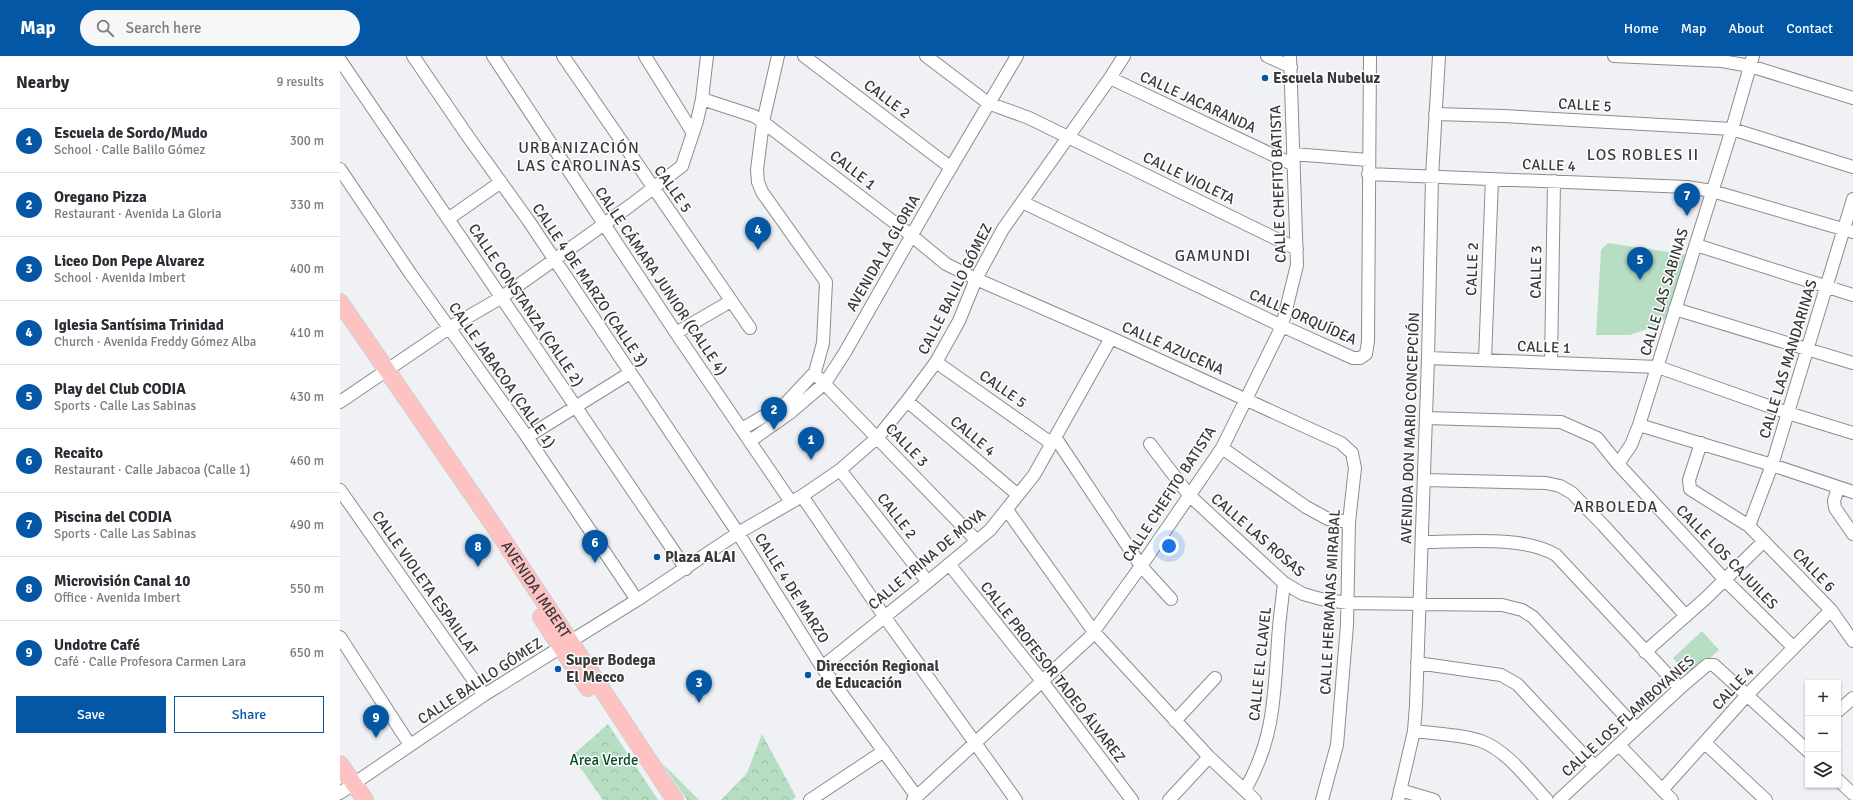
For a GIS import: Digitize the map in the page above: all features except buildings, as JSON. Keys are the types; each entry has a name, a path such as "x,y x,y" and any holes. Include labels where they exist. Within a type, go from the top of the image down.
{"main road":[{"name":"AVENIDA IMBERT","path":"340,302 383,374"},
{"name":"AVENIDA IMBERT","path":"340,319 383,374 490,529 661,791 675,800"},
{"path":"340,764 365,800"}],"street":[{"name":"CALLE 4 DE MARZO (CALLE 3)","path":"414,56 738,533"},
{"name":"CALLE CÁMARA JUNIOR (CALLE 4)","path":"493,56 676,334 750,441 797,499 884,616 974,744 1016,800"},
{"name":"CALLE 5","path":"563,56 652,188 750,328"},
{"path":"644,56 693,133"},
{"path":"340,402 449,328 502,297 682,166 702,99 707,56"},
{"path":"742,429 786,402 814,372 823,343 826,282 820,271 762,192 758,182 757,170 763,122 778,56"},
{"name":"CALLE 2","path":"804,56 950,167"},
{"path":"926,56 988,103"},
{"name":"AVENIDA LA GLORIA","path":"750,441 791,412 824,383 844,354 950,167 1017,56"},
{"name":"CALLE BALILO GÓMEZ","path":"340,793 484,695 638,600 738,533 797,499 840,470 878,437 936,362 959,321 976,280 1003,229 1124,56"},
{"path":"1267,56 1290,62"},
{"name":"CALLE ORQUÍDEA","path":"1022,202 1282,326 1353,358 1360,358 1366,354 1368,333 1368,160 1370,56"},
{"name":"AVENIDA DON MARIO CONCEPCIÓN","path":"1399,795 1414,732 1428,358 1432,177 1439,56"},
{"path":"1614,56 1751,61 1853,98"},
{"name":"CALLE CONSTANZA (CALLE 2)","path":"340,60 686,569"},
{"name":"CALLE LAS SABINAS","path":"1618,464 1631,446 1640,425 1732,129 1751,61"},
{"name":"CALLE CHEFITO BATISTA","path":"915,798 1094,632 1222,448 1282,326 1297,265 1290,62"},
{"name":"CALLE JACARANDA","path":"1110,78 1294,160"},
{"name":"CALLE 1","path":"702,99 754,116 912,236 946,264 976,280"},
{"name":"CALLE VIOLETA","path":"988,103 1029,118 1297,249"},
{"name":"CALLE 5","path":"1435,114 1511,116 1732,129 1853,167"},
{"path":"1294,160 1368,160"},
{"name":"CALLE JABACOA (CALLE 1)","path":"340,168 410,273 527,437 638,600"},
{"name":"CALLE 4","path":"1368,174 1687,187 1712,191 1848,231"},
{"name":"CALLE 2","path":"1485,360 1492,178"},
{"name":"CALLE 3","path":"1551,363 1554,181"},
{"path":"448,219 501,182"},
{"name":"CALLE LAS MANDARINAS","path":"1749,526 1772,465 1826,287 1848,231 1853,199"},
{"path":"1696,245 1853,295"},
{"name":"CALLE AZUCENA","path":"976,280 1111,338 1246,399 1341,443 1352,453"},
{"path":"676,334 731,301"},
{"path":"1675,309 1853,363"},
{"name":"CALLE TRINA DE MOYA","path":"822,667 990,530 1034,475 1111,338"},
{"name":"CALLE 1","path":"1428,358 1658,367 1788,413 1853,433"},
{"name":"CALLE 5","path":"936,362 1053,440"},
{"name":"CALLE 3","path":"814,372 977,541"},
{"path":"527,437 630,373"},
{"name":"CALLE 4","path":"907,401 1018,495"},
{"name":"CALLE LOS CAJUILES","path":"1426,418 1561,422 1597,438 1618,464 1725,580 1793,647"},
{"path":"1640,425 1772,465 1853,492"},
{"path":"1053,440 1141,566 1171,599"},
{"name":"CALLE 6","path":"1701,443 1689,480 1690,489 1749,526 1830,610 1853,641"},
{"name":"CALLE LAS ROSAS","path":"1150,444 1189,495 1284,583 1303,594 1321,599 1348,603 1502,605 1522,610 1533,617 1636,728"},
{"path":"1222,448 1306,507 1328,520 1349,522"},
{"name":"CALLE HERMANAS MIRABAL","path":"1322,800 1336,745 1348,603 1349,522 1355,468 1352,453"},
{"name":"CALLE 2","path":"840,470 928,582"},
{"path":"1424,480 1546,483 1560,486 1572,493 1604,525 1686,616"},
{"path":"1838,488 1834,501 1835,508 1853,534"},
{"name":"CALLE VIOLETA ESPAILLAT","path":"340,490 484,695"},
{"path":"1007,510 1094,632 1209,757 1255,800"},
{"name":"CALLE 4 DE MARZO","path":"738,533 822,667 884,751 915,798"},
{"path":"1645,652 1725,580 1764,541"},
{"path":"1422,542 1499,542 1532,545 1545,549 1556,555 1680,688"},
{"name":"CALLE PROFESOR TADEO ÁLVAREZ","path":"949,564 1042,681 1132,800"},
{"name":"CALLE EL CLAVEL","path":"1245,790 1258,768 1268,737 1276,689 1278,640 1284,583"},
{"name":"CALLE 4","path":"1662,790 1747,695 1830,610"},
{"path":"340,637 410,745"},
{"path":"1417,663 1501,675 1509,678 1517,684 1594,767"},
{"name":"CALLE LOS FLAMBOYANES","path":"1559,800 1680,688 1708,665 1714,665 1805,745"},
{"path":"1176,721 1215,678"},
{"path":"1841,708 1853,698"},
{"path":"1414,732 1464,737 1481,741 1508,759 1547,800"},
{"path":"1705,742 1766,800"},
{"path":"1619,745 1672,800"},
{"path":"810,800 884,751"},
{"path":"1169,800 1209,757"},
{"path":"1841,783 1853,794"},
{"path":"1399,795 1434,800"}],"green space":[{"path":"1608,243 1688,255 1668,316 1656,326 1630,335 1596,335 1601,250"},
{"path":"1702,631 1719,650 1690,676 1673,658"},
{"name":"Area Verde","path":"608,724 658,800 603,800 572,756"},
{"path":"762,734 796,797 792,800 721,800 747,773"},
{"path":"662,763 699,800 687,800"}],"place":[{"name":"Escuela Nubeluz","path":"1265,78"},
{"name":"Piscina del CODIA","path":"1687,216"},
{"name":"Iglesia Santísima Trinidad","path":"758,250"},
{"name":"Play del Club CODIA","path":"1640,280"},
{"name":"Oregano Pizza","path":"774,430"},
{"name":"Escuela de Sordo/Mudo","path":"811,460"},
{"name":"Plaza ALAI","path":"657,557"},
{"name":"Recaito","path":"595,563"},
{"name":"Microvisión Canal 10","path":"478,567"},
{"name":"Super Bodega El Mecco","path":"558,669"},
{"name":"Dirección Regional de Educación","path":"808,675"},
{"name":"Liceo Don Pepe Alvarez","path":"699,703"},
{"name":"Undotre Café","path":"376,738"}],"district":[{"name":"LOS ROBLES II","path":"1643,155"},
{"name":"URBANIZACIÓN LAS CAROLINAS","path":"579,157"},
{"name":"GAMUNDI","path":"1213,256"},
{"name":"ARBOLEDA","path":"1616,507"}]}
